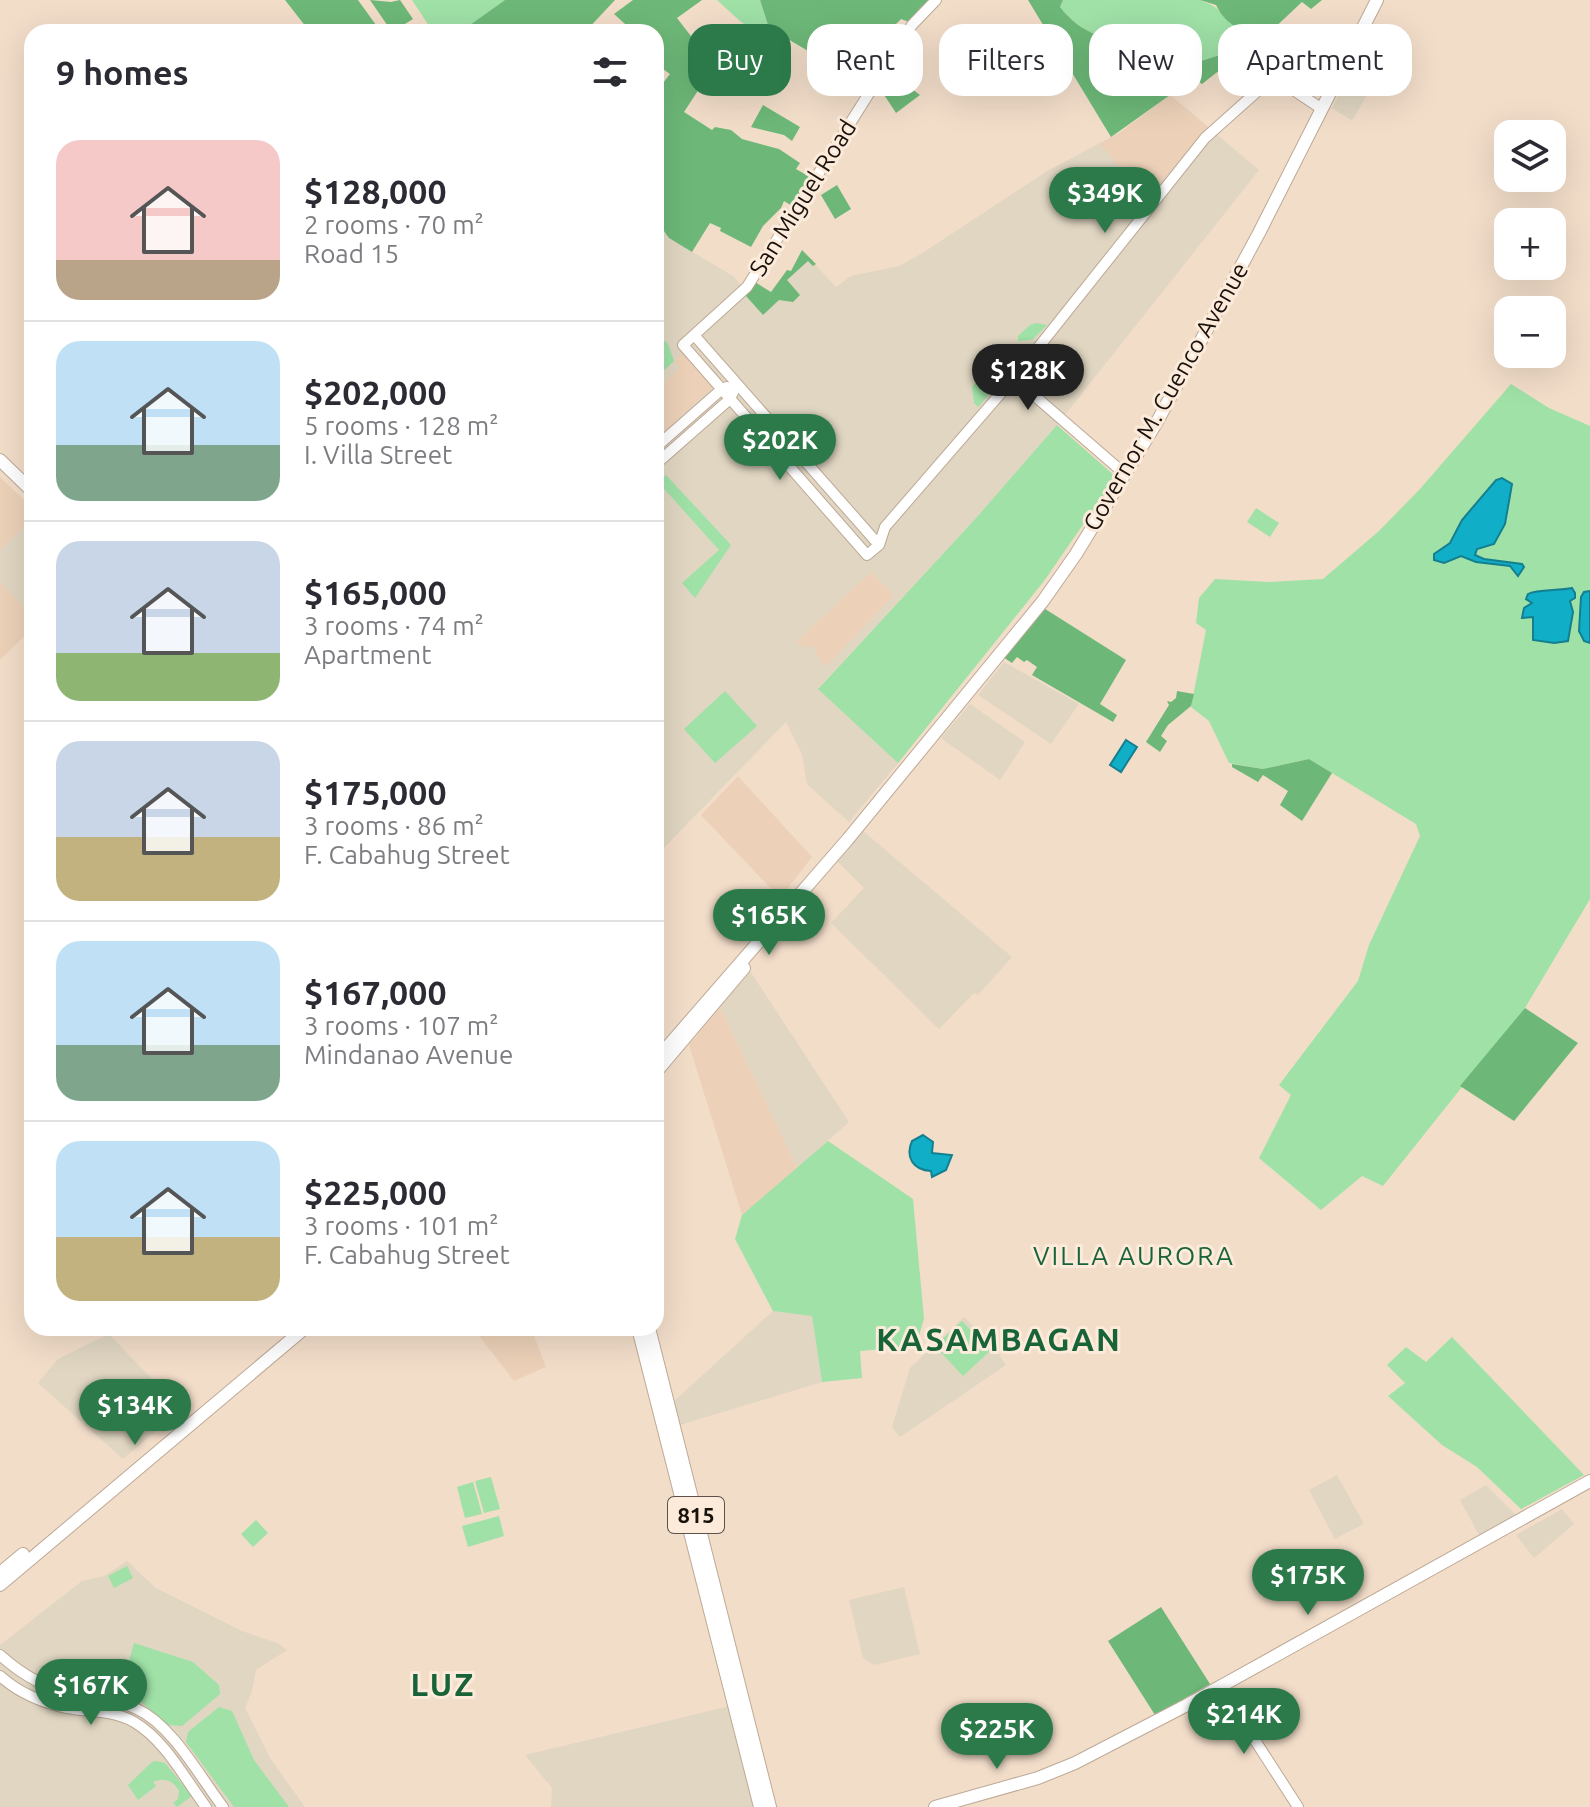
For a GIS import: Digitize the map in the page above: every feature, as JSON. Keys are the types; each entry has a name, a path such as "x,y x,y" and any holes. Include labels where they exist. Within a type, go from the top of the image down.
{"main road":[{"name":"Governor M. Cuenco Avenue","path":"664,1051 848,839 1043,601 1126,475 1259,233 1377,0"},
{"path":"0,460 24,483"},
{"name":"Governor M. Cuenco Avenue","path":"664,1039 775,914 786,911"},
{"name":"Governor M. Cuenco Avenue","path":"664,1063 732,984 786,911"},
{"path":"0,1585 295,1336"},
{"name":"815","path":"640,1336 760,1807"},
{"name":"815","path":"651,1336 770,1807"},
{"path":"935,1807 1038,1778 1075,1763 1590,1481"},
{"path":"0,1573 110,1483 120,1483"},
{"path":"0,1594 118,1490 120,1483"}],"street":[{"name":"San Miguel Road","path":"722,389 683,345 747,287 912,25 936,0"},
{"path":"722,389 867,555 879,545 885,527 1014,378 1205,138 1270,80 1280,81 1322,109"},
{"path":"694,335 879,545"},
{"path":"1014,378 1126,475"},
{"path":"664,440 722,389 737,384"},
{"path":"664,457 730,399 737,384"},
{"path":"856,543 867,532 885,527"},
{"path":"0,1655 46,1686 68,1693 116,1700 140,1709 174,1741 223,1807"},
{"path":"0,1676 18,1689 51,1703 112,1713 133,1721 164,1749 206,1807"},
{"path":"1220,1686 1298,1807"}],"shaded area":[{"path":"1169,96 1259,170 1057,425 977,517 818,688 898,763 849,822 807,784 802,754 786,722 664,848 664,231 669,238 733,276 759,305 809,258 836,287 851,276 899,266 1047,171 1121,132"},
{"path":"1169,96 1208,127 1146,200 1100,143 1121,132"},
{"path":"1338,96 1366,96 1352,121 1332,108"},
{"path":"682,353 713,387 664,432 664,383 680,368 674,361"},
{"path":"0,477 24,500 24,527 0,550"},
{"path":"24,527 24,607 0,582 0,550"},
{"path":"871,572 894,595 825,667 813,647 809,645 806,648 796,642"},
{"path":"0,582 24,607 24,637 0,660"},
{"path":"1004,662 1079,704 1051,744 978,695"},
{"path":"970,704 1025,742 1000,780 941,738"},
{"path":"738,776 812,857 780,898 701,815"},
{"path":"863,831 1012,957 978,995 974,993 939,1029 831,923 864,888 837,861"},
{"path":"750,971 849,1122 797,1168 720,1007"},
{"path":"720,1007 797,1168 742,1215 689,1045"},
{"path":"773,1311 812,1315 822,1382 680,1425 672,1403"},
{"path":"964,1317 992,1343 1006,1365 900,1437 892,1427 910,1368"},
{"path":"111,1336 181,1410 123,1459 38,1383 58,1359"},
{"path":"479,1336 534,1336 546,1367 514,1381"},
{"path":"1337,1475 1364,1524 1335,1539 1309,1490"},
{"path":"1486,1485 1516,1515 1479,1535 1460,1500"},
{"path":"1562,1509 1574,1524 1534,1558 1516,1535"},
{"path":"127,1561 156,1588 287,1650 256,1670 245,1708 270,1758 305,1807 0,1807 0,1645 82,1581 104,1576"},
{"path":"904,1587 920,1654 874,1665 863,1658 849,1600"},
{"path":"730,1706 755,1807 551,1807 552,1788 525,1755"}],"green space":[{"path":"285,0 358,0 375,24 304,24"},
{"path":"370,0 400,0 413,19 405,24 386,24"},
{"path":"412,0 505,0 471,24 428,24"},
{"path":"505,0 615,0 592,24 471,24"},
{"path":"633,0 702,0 677,18 688,32 688,96 694,96 684,112 712,130 715,127 731,130 742,139 779,149 800,163 796,169 810,177 792,206 784,201 763,226 751,247 710,223 692,252 669,238 664,231 664,82 670,74 664,70 664,24 625,24 614,14"},
{"path":"717,0 760,0 768,24 741,22"},
{"path":"760,0 930,0 909,22 901,19 896,24 807,24 807,50 791,41 791,24 768,24"},
{"path":"1028,0 1063,0 1060,7 1089,31 1089,96 1169,96 1111,137 1073,74 1073,24 1043,24"},
{"path":"1063,0 1200,0 1217,9 1233,24 1218,24 1218,56 1202,61 1202,24 1089,24 1089,31 1060,7"},
{"path":"1200,0 1322,0 1311,9 1302,2 1279,24 1231,24 1216,5"},
{"path":"1218,56 1218,71 1202,84 1202,61"},
{"path":"885,96 919,96 896,113"},
{"path":"763,105 800,127 792,141 784,135 751,127"},
{"path":"837,185 851,209 835,219 821,195"},
{"path":"802,250 816,264 813,266 808,261 787,280 800,295 793,302 779,300 763,315 746,296 755,282 771,292 787,270 791,271"},
{"path":"1036,323 1047,325 1032,340 1018,341 1018,336"},
{"path":"664,340 668,344 674,361 664,370"},
{"path":"1022,350 998,381 996,365 1006,351"},
{"path":"986,369 992,391 978,407 974,403 972,387"},
{"path":"1511,384 1549,408 1590,426 1590,899 1525,1008 1383,1186 1362,1176 1321,1210 1259,1158 1291,1095 1279,1085 1358,981 1369,945 1420,836 1416,824 1309,759 1263,769 1229,763 1209,721 1191,707 1206,630 1196,623 1199,598 1215,579 1268,582 1323,579 1379,531 1420,489"},
{"path":"1057,425 1116,477 1044,581 898,763 818,689 977,517"},
{"path":"666,475 731,545 695,598 682,583 719,550 664,489"},
{"path":"1256,508 1279,523 1270,537 1247,522"},
{"path":"1042,607 1126,660 1100,704 1117,715 1113,722 1032,675 1037,667 1027,660 1024,662 1017,657 1012,663 1003,657"},
{"path":"725,691 757,726 715,763 684,729"},
{"path":"1177,691 1194,694 1191,706 1168,725 1161,736 1167,741 1160,752 1146,742 1169,705 1167,701 1176,698"},
{"path":"1309,759 1332,773 1302,821 1280,805 1288,791 1263,775 1258,782 1232,767 1232,764 1263,769"},
{"path":"1525,1008 1578,1043 1514,1121 1460,1086"},
{"path":"828,1141 913,1199 924,1319 916,1346 860,1351 862,1378 822,1382 812,1316 773,1311 735,1239 742,1215"},
{"path":"962,1321 990,1351 963,1376 935,1346"},
{"path":"1452,1337 1584,1475 1521,1509 1477,1467 1442,1445 1388,1396 1405,1383 1387,1365 1406,1347 1426,1362"},
{"path":"491,1477 500,1509 484,1513 475,1481"},
{"path":"473,1482 482,1514 465,1518 457,1487"},
{"path":"499,1516 504,1536 468,1547 462,1526"},
{"path":"256,1520 268,1533 253,1547 241,1534"},
{"path":"127,1566 133,1578 114,1588 108,1576"},
{"path":"1161,1607 1210,1684 1155,1715 1108,1641"},
{"path":"134,1643 193,1662 219,1685 220,1694 182,1726 167,1725 140,1701 120,1693"},
{"path":"219,1707 232,1711 254,1760 289,1807 234,1807 186,1742 188,1732"},
{"path":"152,1762 165,1763 192,1796 177,1807 173,1803 178,1799 179,1791 168,1780 153,1782 156,1786 138,1800 128,1785"}],"water":[{"path":"1502,478 1512,484 1505,524 1494,544 1477,549 1475,555 1522,564 1524,567 1518,576 1510,566 1476,562 1461,556 1444,563 1434,560 1434,554 1450,543 1462,520 1496,480"},
{"path":"1572,588 1575,598 1570,601 1573,612 1568,641 1533,640 1533,617 1522,618 1524,608 1532,603 1526,599 1528,594"},
{"path":"1590,591 1590,643 1584,641 1579,631 1581,597 1584,592"},
{"path":"1126,740 1137,747 1121,772 1110,765"},
{"path":"923,1135 933,1142 932,1153 952,1155 946,1170 932,1177 931,1171 919,1168 910,1157 912,1141"}],"district":[{"name":"VILLA AURORA","path":"1134,1256"},
{"name":"KASAMBAGAN","path":"999,1340"},
{"name":"LUZ","path":"443,1685"}]}
